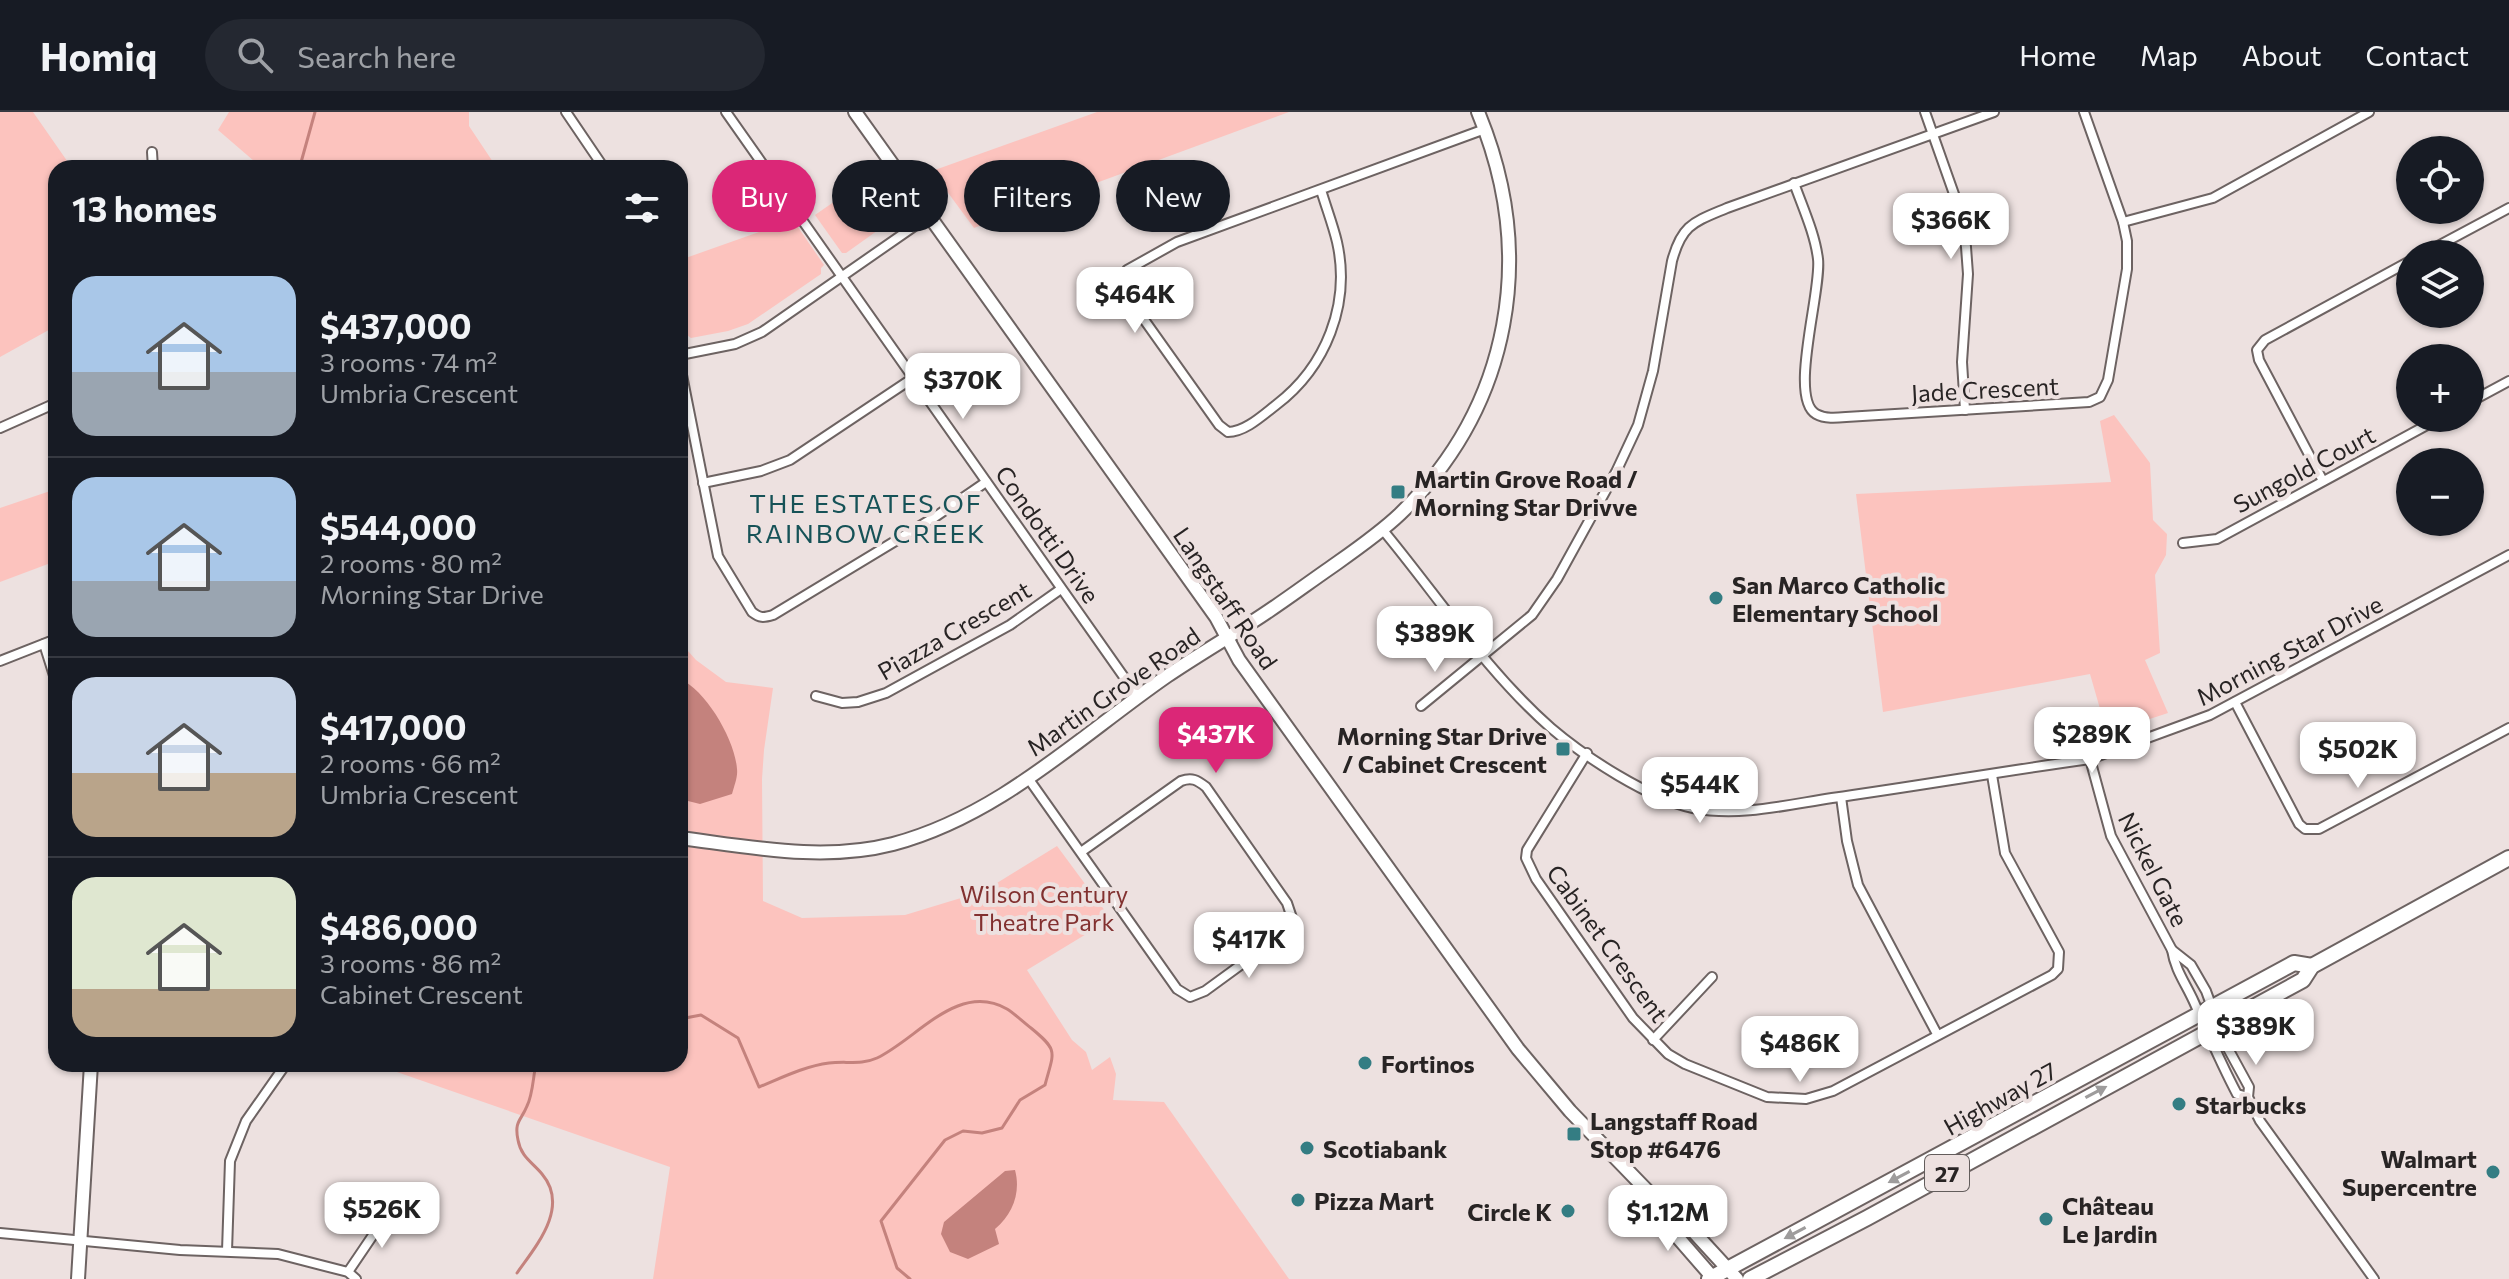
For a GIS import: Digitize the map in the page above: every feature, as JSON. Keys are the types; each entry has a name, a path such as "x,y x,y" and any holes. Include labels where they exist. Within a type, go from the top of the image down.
{"main road":[{"name":"Highway 27","path":"1750,1279 2303,980 2312,966 2509,858"},
{"name":"Highway 27","path":"1711,1278 1732,1274 2294,963 2312,966"}],"street":[{"path":"566,112 599,160"},
{"name":"Condotti Drive","path":"726,112 1138,697"},
{"name":"Langstaff Road","path":"855,112 889,160"},
{"name":"Martin Grove Road","path":"688,839 806,853 868,849 946,826 987,805 1028,778 1138,697 1278,604 1382,529 1429,482 1455,445 1483,392 1501,336 1510,277 1509,222 1500,174 1478,112"},
{"path":"1925,112 1960,211 1966,247 1968,274 1962,362 1965,410"},
{"path":"1421,706 1532,615 1543,602 1630,444 1647,397 1672,261 1681,233 1694,222 1794,183 1994,112"},
{"name":"Jade Crescent","path":"1794,183 1818,259 1819,281 1805,361 1807,404 1814,413 1837,418 2079,403 2100,397 2108,380 2127,269 2123,222 2084,112"},
{"path":"2123,222 2185,208 2213,198 2369,112"},
{"path":"1321,190 1337,243 1341,272 1338,310 1331,331 1307,376 1287,397 1239,430 1223,430 1123,290 1123,275 1141,260 1177,242 1485,129"},
{"path":"152,152 152,160"},
{"path":"2449,240 2509,208"},
{"path":"688,353 749,339 906,232"},
{"name":"Langstaff Road","path":"940,232 1207,604 1239,660 1518,1049 1570,1111 1665,1209 1681,1218 1732,1274"},
{"path":"2323,481 2259,360 2257,350 2265,340 2396,269"},
{"path":"703,483 761,471 790,460 913,378"},
{"path":"2484,394 2509,381"},
{"path":"688,406 718,556 752,612 763,618 773,615 935,517 986,482"},
{"path":"0,428 48,407"},
{"name":"Sungold Court","path":"2183,543 2217,539 2414,432"},
{"name":"Morning Star Drive","path":"1382,529 1483,655 1545,722 1587,753 1656,795 1707,810 1748,811 2090,759 2185,725 2235,702 2509,555"},
{"name":"Piazza Crescent","path":"816,696 842,703 858,702 886,693 1010,625 1061,589"},
{"path":"0,661 48,642"},
{"path":"44,644 48,657"},
{"path":"2235,702 2299,824 2311,830 2319,829 2509,728"},
{"name":"Cabinet Crescent","path":"1587,753 1531,840 1526,858 1536,879 1633,1018 1668,1054 1754,1093 1794,1100 1819,1097 1833,1091 2052,975 2060,963 2059,952 2005,853 1992,775"},
{"name":"Nickel Gate","path":"2090,759 2111,836 2172,950 2175,966 2205,1011"},
{"path":"1028,778 1081,852 1183,994 1196,995 1217,983 1283,936 1293,921 1287,903 1198,780 1190,778 1181,781 1081,852"},
{"path":"1841,797 1847,841 1858,885 1937,1034"},
{"name":"Nickel Gate","path":"2172,950 2191,965 2212,1029"},
{"path":"1653,1040 1712,977"},
{"path":"2205,1011 2237,1094 2248,1097"},
{"path":"2212,1029 2225,1043 2249,1087 2248,1097 2260,1121 2374,1279"},
{"path":"78,1279 90,1072"},
{"path":"227,1251 230,1161 246,1121 280,1072"},
{"name":"Langstaff Road","path":"1665,1209 1667,1225 1711,1278"},
{"path":"348,1272 390,1210"},
{"path":"0,1233 180,1250 278,1254 348,1272 356,1279"}],"green space":[{"path":"0,112 33,112 66,160 48,160 48,330 0,357"},
{"path":"229,112 469,112 469,126 492,160 253,160 218,130"},
{"path":"1097,112 1289,112 1159,160 1116,160 1116,176 1100,182 1100,160 964,160 964,214 948,193 948,165"},
{"path":"832,203 832,232 875,232 842,253 816,214"},
{"path":"759,232 801,232 824,265 821,274 748,324 728,331 691,338 688,336 688,257"},
{"path":"2114,415 2150,463 2153,520 2167,534 2166,555 2155,575 2160,653 2145,660 2168,713 2107,733 2090,674 1883,712 1856,494 2111,482 2100,421"},
{"path":"48,492 48,564 0,582 0,508"},
{"name":"Wilson Century Theatre Park","path":"688,651 726,682 773,688 762,779 763,901 802,918 905,915 984,891 1057,846 1111,919 1027,970 1072,1040 1086,1052 1092,1070 1110,1057 1116,1074 1113,1100 1164,1102 1289,1279 653,1279 670,1167 397,1072 688,1072"}],"shaded area":[{"path":"688,684 718,717 731,744 737,769 732,794 700,804 688,801"},
{"path":"1015,1170 1017,1186 1014,1202 1007,1217 995,1229 999,1244 968,1259 950,1252 941,1234 944,1222 1005,1171"}],"waterway":[{"path":"302,160 315,112"},
{"path":"688,1017 701,1015 738,1038 759,1087 820,1065 877,1058 939,1016 972,1002 989,1002 1007,1009 1046,1042 1052,1058 1045,1085 1020,1100 1002,1128 982,1133 963,1131 945,1140 881,1221 897,1268 910,1279"},
{"path":"517,1273 541,1239 553,1200 542,1174 519,1146 517,1134 531,1096 535,1072"}],"place":[{"name":"Martin Grove Road / Morning Star Drivve","path":"1398,492"},
{"name":"San Marco Catholic Elementary School","path":"1716,598"},
{"name":"Morning Star Drive / Cabinet Crescent","path":"1563,749"},
{"name":"Fortinos","path":"1365,1063"},
{"name":"Starbucks","path":"2179,1104"},
{"name":"Langstaff Road Stop #6476","path":"1574,1134"},
{"name":"Scotiabank","path":"1307,1148"},
{"name":"Walmart Supercentre","path":"2493,1172"},
{"name":"Pizza Mart","path":"1298,1200"},
{"name":"Circle K","path":"1568,1211"},
{"name":"Château Le Jardin","path":"2046,1219"}],"district":[{"name":"THE ESTATES OF RAINBOW CREEK","path":"866,517"}]}
